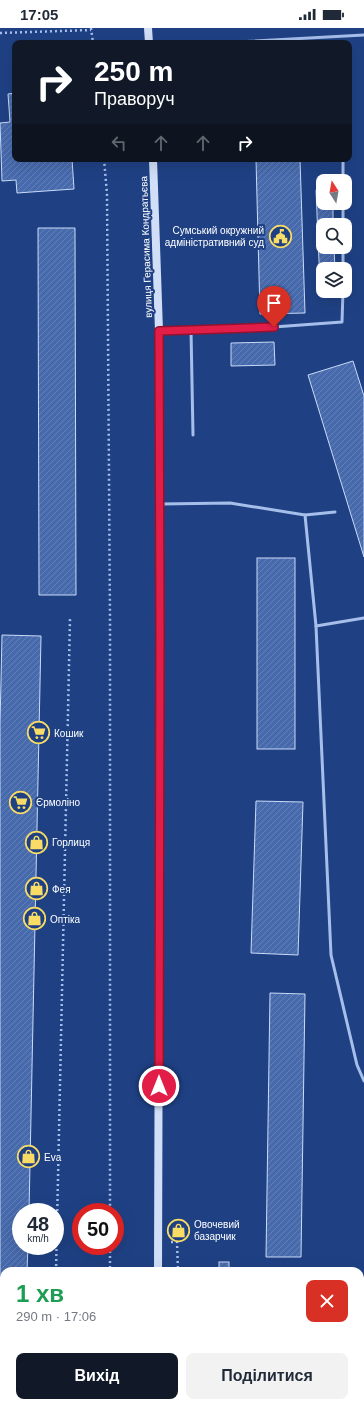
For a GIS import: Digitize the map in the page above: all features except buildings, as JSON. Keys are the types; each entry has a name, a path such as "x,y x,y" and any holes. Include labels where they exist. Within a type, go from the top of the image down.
{"main road":[{"path":"148,28 149,40"},
{"name":"вулиця Герасима Кондратьєва","path":"152,162 159,331 160,504 158,1267"}],"lane":[{"path":"272,40 364,35"},
{"path":"343,162 343,174"},
{"path":"159,331 342,322 343,298"},
{"path":"191,330 193,434"},
{"path":"160,504 230,503 305,515 336,512"},
{"path":"305,515 316,626 331,955 357,1065 364,1081"},
{"path":"316,626 364,618"}],"path":[{"path":"0,33 91,29 93,40"},
{"path":"104,162 107,210 110,611 110,1203"},
{"path":"56,1267 70,618"},
{"path":"110,1255 110,1267"}],"place":[{"name":"Сумський окружний адміністративний суд","path":"280,236"},
{"name":"Кошик","path":"39,733"},
{"name":"Єрмоліно","path":"21,802"},
{"name":"Горлиця","path":"37,842"},
{"name":"Фея","path":"36,889"},
{"name":"Оптіка","path":"35,919"},
{"name":"Eva","path":"28,1157"},
{"name":"Овочевий базарчик","path":"178,1230"}],"route":[{"path":"159,1086 159,331 274,327"}]}
